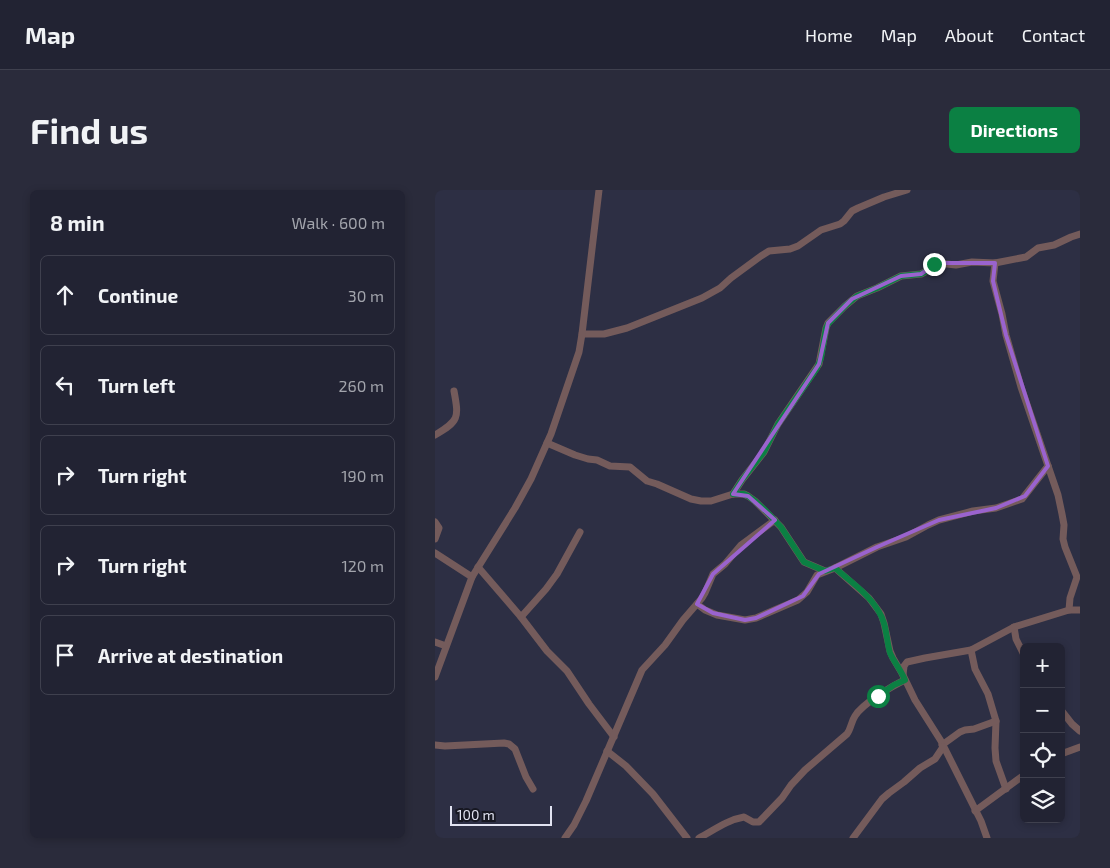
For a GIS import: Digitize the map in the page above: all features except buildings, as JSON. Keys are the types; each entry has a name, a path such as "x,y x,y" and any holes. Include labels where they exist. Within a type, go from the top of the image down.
{"street":[{"path":"435,678 472,577 515,508 547,444 579,352 599,190"},
{"path":"582,334 604,334 627,328 702,298 720,288 769,251 790,249 798,246 821,230 840,224 858,208 907,190"},
{"path":"733,494 764,452 778,424 817,368 828,324 857,296 901,276 921,274 937,263 956,265 972,262 995,263 1026,257 1038,248 1054,245 1080,234"},
{"path":"995,263 993,281 1006,335 1021,387 1058,495 1064,525 1063,539 1077,577 1070,598 1069,610"},
{"path":"435,436 451,425 456,418 458,410 454,391"},
{"path":"547,444 610,466 630,466 647,481 691,499 711,501 733,494 744,494 755,501 775,520 804,562 825,571"},
{"path":"697,604 705,610 725,617 745,620 756,618 798,600 807,592 817,575 877,547 906,537 939,520 973,511 996,508 1022,499 1048,466"},
{"path":"565,838 586,801 643,670 697,604 705,593 713,574 725,564 741,545 775,520"},
{"path":"435,522 439,528 435,539"},
{"path":"521,617 557,574 580,532"},
{"path":"435,553 472,577"},
{"path":"478,567 547,651 567,671 614,737"},
{"path":"835,568 869,598 881,614 890,652 915,700 943,746 981,821 987,838"},
{"path":"904,677 904,666 907,662 971,650 1014,627 1069,610 1080,610"},
{"path":"1014,627 1016,639 1020,646"},
{"path":"435,642 446,646"},
{"path":"971,650 975,669 988,694 997,721 996,761 1005,789"},
{"path":"699,838 735,819 744,817 756,823 759,822 805,770 847,734 851,729 854,717 860,710 904,677"},
{"path":"1065,715 1080,731"},
{"path":"853,838 882,799 920,768 935,759 943,746 960,732 974,730 997,721"},
{"path":"435,745 509,744 515,749 533,789"},
{"path":"1065,753 1080,747"},
{"path":"607,751 626,766 653,794 687,838"},
{"path":"975,811 1020,778"}],"highlighted area":[{"path":"937,263 995,263 993,281 1006,335 1048,466 1025,496 996,508 939,520 877,547 819,574 803,596 756,618 745,620 713,613 697,604 713,574 775,520 748,496 733,494 819,364 828,323 852,299 901,276 921,274"}],"route":[{"path":"878,696 905,680 890,652 884,623 874,603 835,568 825,571 804,562 781,527 766,511 748,496 733,494 764,452 778,424 817,368 828,324 857,296 901,276 921,274 934,264"}]}
